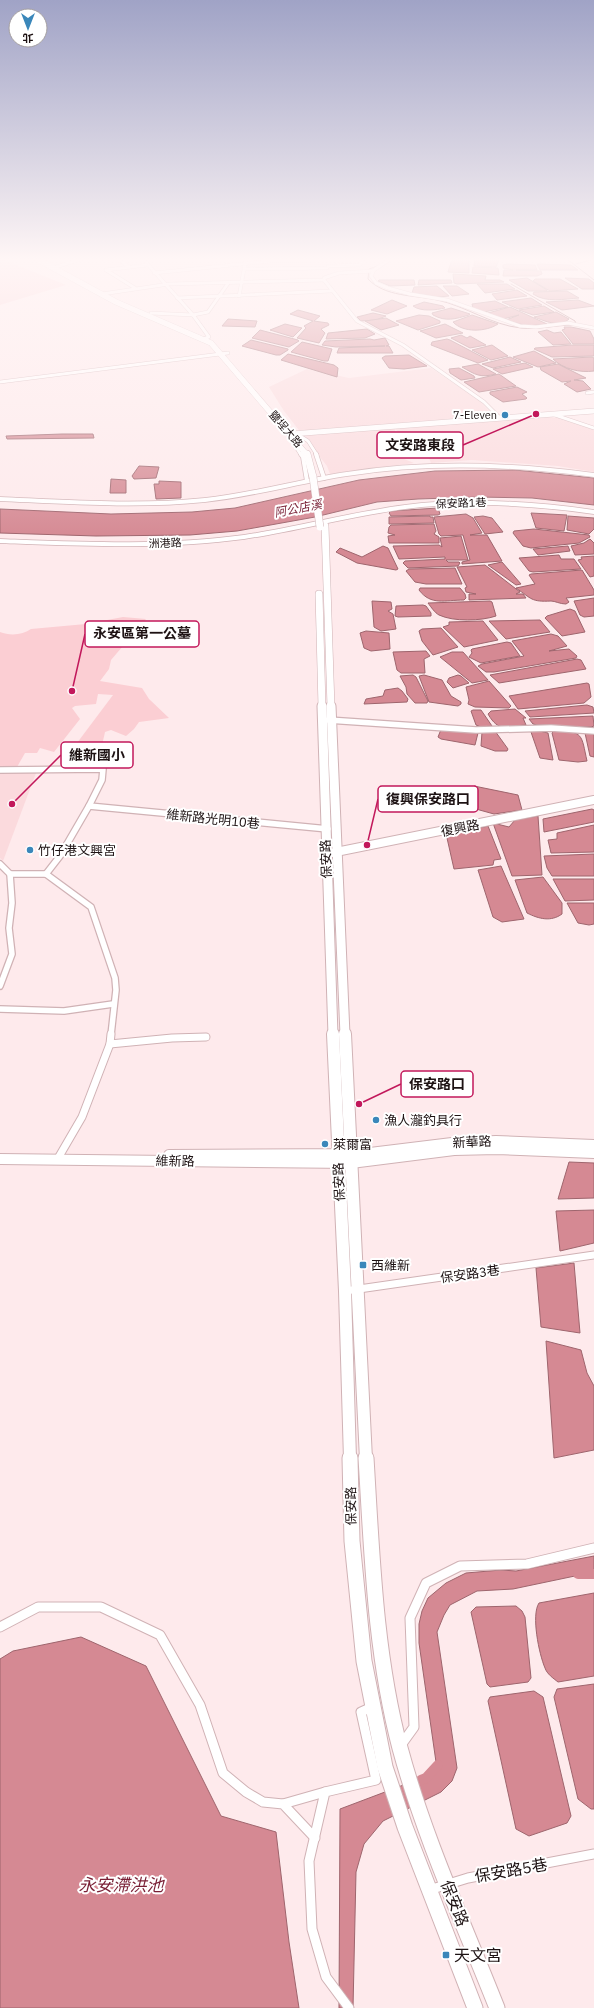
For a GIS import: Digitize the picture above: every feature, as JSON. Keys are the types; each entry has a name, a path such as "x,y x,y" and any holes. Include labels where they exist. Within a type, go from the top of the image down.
{"main road":[{"name":"鹽埕大路","path":"225,354 294,434 309,457 316,478 325,524"},
{"name":"保安路","path":"325,524 331,720 338,852 344,1159"},
{"name":"保安路","path":"325,524 319,589 326,853 352,1290 380,1651 400,1747 422,1821 497,2008"},
{"name":"保安路","path":"352,1290 352,1541 364,1661 372,1707 391,1786 405,1827 475,2008"}],"street":[{"path":"414,353 484,402 500,418"},
{"path":"0,382 225,354"},
{"path":"587,394 594,392"},
{"path":"294,434 594,411"},
{"path":"552,414 594,428"},
{"path":"294,434 304,436 315,451 316,478"},
{"path":"0,499 126,503 184,502 227,497 316,478 415,465 524,467 594,475"},
{"name":"保安路1巷","path":"325,524 405,507 477,502 544,506 594,512"},
{"name":"洲港路","path":"0,540 115,544 196,542 244,537 325,524"},
{"path":"322,720 476,730 551,728 594,731"},
{"path":"0,770 103,769 102,780 89,806 60,856 46,874"},
{"name":"復興路","path":"326,853 338,852 594,800"},
{"name":"維新路光明10巷","path":"89,806 325,829 336,828"},
{"path":"0,864 10,874 12,902 9,928 12,954 0,986"},
{"path":"10,874 46,874 91,907 115,980 116,990 113,1004 110,1044 82,1117 58,1158"},
{"path":"0,1009 64,1011 113,1004"},
{"path":"110,1044 172,1038 206,1037"},
{"name":"新華路","path":"344,1159 452,1143 489,1141 594,1145"},
{"name":"新華路","path":"344,1159 454,1150 497,1149 594,1152"},
{"name":"維新路","path":"0,1154 58,1158"},
{"name":"維新路","path":"0,1159 344,1159"},
{"name":"保安路3巷","path":"352,1290 594,1255"},
{"path":"400,1747 414,1728 410,1618 426,1583 460,1566 527,1564 594,1548"},
{"path":"0,1627 38,1607 101,1607 160,1635 200,1705 223,1773 246,1792 263,1802 283,1804 376,1780 361,1712 372,1707"},
{"path":"325,1792 309,1861 312,1929 326,1977 349,2008"},
{"path":"283,1804 314,1838"},
{"name":"保安路5巷","path":"429,1890 446,1882 475,1875 536,1866 594,1854"}],"shaded area":[{"path":"431,368 479,400 497,420 546,417 559,418 594,430 594,472 558,466 472,460 431,463 421,440 405,438 395,429 394,455 414,463 330,474 327,466 284,411 269,387 307,369 349,378"},
{"path":"123,617 146,619 111,660 109,669 100,681 142,688 149,699 169,718 139,722 126,736 111,730 105,732 101,750 90,758 86,756 95,746 83,745 77,757 79,766 72,766 65,759 113,695 98,694 96,704 75,706 72,708 80,719 54,752 40,748 37,753 25,753 17,767 0,767 0,632 16,634 24,633 31,629 86,624"},
{"path":"0,773 36,773 3,861 0,858"}],"water":[{"path":"267,353 284,353 276,355"},
{"path":"294,353 331,353 328,361"},
{"path":"337,353 393,353 393,353"},
{"path":"451,353 474,353 488,360 478,363"},
{"path":"477,353 503,353 508,356 491,360"},
{"path":"528,353 537,353 556,363 538,367 513,357"},
{"path":"542,353 594,353 594,356 552,357"},
{"path":"288,354 334,365 338,368 337,377 281,360"},
{"path":"409,355 427,366 404,369 389,368 382,358 385,356"},
{"path":"510,357 521,362 493,368 482,364"},
{"path":"594,358 594,371 578,371 567,368 553,359"},
{"path":"525,363 533,367 502,374 493,369"},
{"path":"478,364 496,374 482,376 462,367"},
{"path":"558,364 586,378 574,380 583,381 591,389 577,392 564,384 571,381 562,382 541,370 540,367"},
{"path":"459,368 475,378 461,380 450,373 449,369"},
{"path":"499,374 516,386 479,392 464,382"},
{"path":"517,387 527,392 522,394 527,398 526,399 503,402 490,394 490,392"},
{"path":"93,434 94,438 7,439 6,436"},
{"path":"139,466 159,467 156,478 134,479 132,476"},
{"name":"阿公店溪","path":"515,470 594,478 594,505 532,498 478,497 418,499 377,502 315,517 237,531 190,535 96,536 0,533 0,509 111,514 192,512 235,508 359,480 435,471"},
{"path":"111,479 126,480 126,493 110,493"},
{"path":"159,481 181,482 181,498 156,499 154,484 159,484"},
{"path":"438,508 440,514 438,515 391,516 389,513 391,511"},
{"path":"531,513 567,515 564,531 536,528"},
{"path":"466,514 473,518 482,533 470,535 487,535 502,561 462,564 462,562 470,560 463,535 441,536 439,534 434,517"},
{"path":"483,516 492,518 503,532 485,534 474,517"},
{"path":"568,516 594,518 594,529 589,534 567,530"},
{"path":"389,517 433,517 434,523 389,524"},
{"path":"434,524 436,531 434,534 439,537 439,543 389,543 388,536 395,535 388,533 391,525"},
{"path":"534,529 589,535 590,537 579,543 531,548 523,546 513,533 514,531"},
{"path":"461,536 468,560 446,560 448,562 459,562 460,563 458,566 408,568 403,563 405,561 445,559 445,557 399,559 393,546 439,545 442,547 440,538"},
{"path":"590,539 594,543 594,554 575,555 571,546 584,543"},
{"path":"383,546 388,548 398,569 396,570 357,563 336,552 340,548 362,557"},
{"path":"568,546 570,551 538,555 533,549"},
{"path":"559,555 561,559 574,559 581,569 533,572 529,571 519,558"},
{"path":"594,556 594,576 590,577 578,560 582,559 581,557"},
{"path":"502,562 521,584 516,585 488,565"},
{"path":"485,565 520,592 516,594 523,594 526,598 469,600 469,594 476,594 466,592 465,588 467,587 457,567"},
{"path":"455,568 462,584 426,584 415,582 406,571 409,569"},
{"path":"582,570 594,590 594,595 566,598 569,602 566,604 553,601 535,600 516,588 535,584 529,575 531,574"},
{"path":"420,588 460,588 465,594 466,598 464,600 434,600 424,595 419,590"},
{"path":"594,598 594,616 584,617 580,615 574,601"},
{"path":"372,601 391,602 392,609 388,611 393,614 396,629 381,631 374,627"},
{"path":"492,602 496,616 468,620 452,619 439,615 428,603"},
{"path":"396,606 426,606 431,613 431,616 395,616"},
{"path":"570,609 575,611 585,632 562,636 545,618 547,616"},
{"path":"540,620 550,632 506,639 489,621"},
{"path":"483,621 498,640 464,647 443,627 449,625 449,622"},
{"path":"441,628 458,647 433,655 422,641 419,631 422,629"},
{"path":"366,631 389,633 390,649 371,651 364,648 360,633"},
{"path":"551,634 558,636 567,646 549,651 569,649 577,656 576,658 494,672 486,672 478,666 524,656 512,641"},
{"path":"507,642 511,643 520,656 481,663 469,657 472,653 472,649"},
{"path":"426,651 430,656 424,659 425,673 401,673 397,670 393,652"},
{"path":"452,652 463,652 488,680 472,683 440,657"},
{"path":"577,659 581,660 586,669 499,683 490,675"},
{"path":"413,675 416,677 428,701 427,703 415,703 407,694 406,687 400,676"},
{"path":"424,675 442,680 451,696 461,702 461,704 458,706 429,702 419,676"},
{"path":"458,675 469,683 453,688 447,682 449,678"},
{"path":"489,681 511,706 509,708 475,707 468,704 469,700 466,687"},
{"path":"587,683 589,684 591,697 584,703 518,709 509,696"},
{"path":"398,688 408,699 407,702 364,704 366,699 383,696 385,690"},
{"path":"587,705 593,707 594,713 530,717 525,711"},
{"path":"515,709 526,718 523,718 526,725 508,727 500,726 492,720 488,714 491,711"},
{"path":"481,710 492,726 481,727 476,725 471,711"},
{"path":"593,716 594,726 591,727 537,725 533,724 529,719"},
{"path":"442,727 478,733 475,745 441,739 438,737"},
{"path":"535,730 548,733 553,760 540,758 531,732"},
{"path":"555,730 571,732 580,736 584,745 587,761 578,762 559,760 552,733"},
{"path":"495,731 508,749 507,751 495,751 481,746 482,732"},
{"path":"585,733 594,733 594,757 590,756"},
{"path":"474,786 518,795 522,810 494,814 465,806"},
{"path":"592,809 594,810 594,822 544,832 543,819"},
{"path":"538,816 542,875 512,876 493,823 509,827 515,820"},
{"path":"594,825 594,852 551,853 548,840 557,839 557,833"},
{"path":"488,826 501,859 494,860 493,865 454,869 447,838 449,835"},
{"path":"594,854 594,876 552,876 547,868 544,856"},
{"path":"501,866 524,919 502,922 493,917 478,870"},
{"path":"543,877 562,903 562,914 554,918 545,919 527,913 515,880"},
{"path":"553,879 594,879 594,900 565,901"},
{"path":"567,903 594,903 594,924 589,925 578,923"},
{"path":"569,1162 594,1163 594,1198 558,1199"},
{"path":"594,1210 594,1243 560,1251 556,1211"},
{"path":"574,1263 580,1333 541,1327 536,1268"},
{"path":"546,1341 581,1350 587,1373 594,1386 594,1450 554,1458"},
{"path":"594,1556 594,1572 513,1589 477,1591 450,1605 444,1615 437,1632 457,1768 452,1781 441,1792 383,1821 364,1844 356,1872 353,2008 339,2008 340,1809 430,1775 436,1762 419,1643 419,1624 422,1611 428,1598 446,1583 466,1573 501,1570 516,1571"},
{"path":"594,1593 594,1676 558,1682 550,1676 546,1670 540,1654 536,1625 536,1616 539,1603"},
{"path":"516,1606 522,1611 525,1617 531,1678 528,1682 490,1687 487,1684 471,1612 476,1607"},
{"name":"永安滯洪池","path":"81,1637 146,1666 221,1816 276,1832 289,1942 299,2008 0,2008 0,1659 13,1651"},
{"path":"594,1684 594,1809 591,1809 578,1799 554,1697 557,1689"},
{"path":"534,1691 543,1697 571,1816 567,1823 529,1836 516,1829 488,1701 490,1697"}],"waterway":[{"path":"578,1574 594,1574"},
{"path":"421,1780 426,1778 438,1765"}],"place":[{"name":"文安路東段","path":"536,414"},
{"name":"7-Eleven","path":"505,415"},
{"name":"永安區第一公墓","path":"72,691"},
{"name":"維新國小","path":"12,804"},
{"name":"復興保安路口","path":"367,845"},
{"name":"竹仔港文興宮","path":"30,850"},
{"name":"保安路口","path":"359,1104"},
{"name":"漁人瀧釣具行","path":"376,1120"},
{"name":"萊爾富","path":"325,1144"},
{"name":"西維新","path":"363,1265"},
{"name":"天文宮","path":"446,1955"}]}
